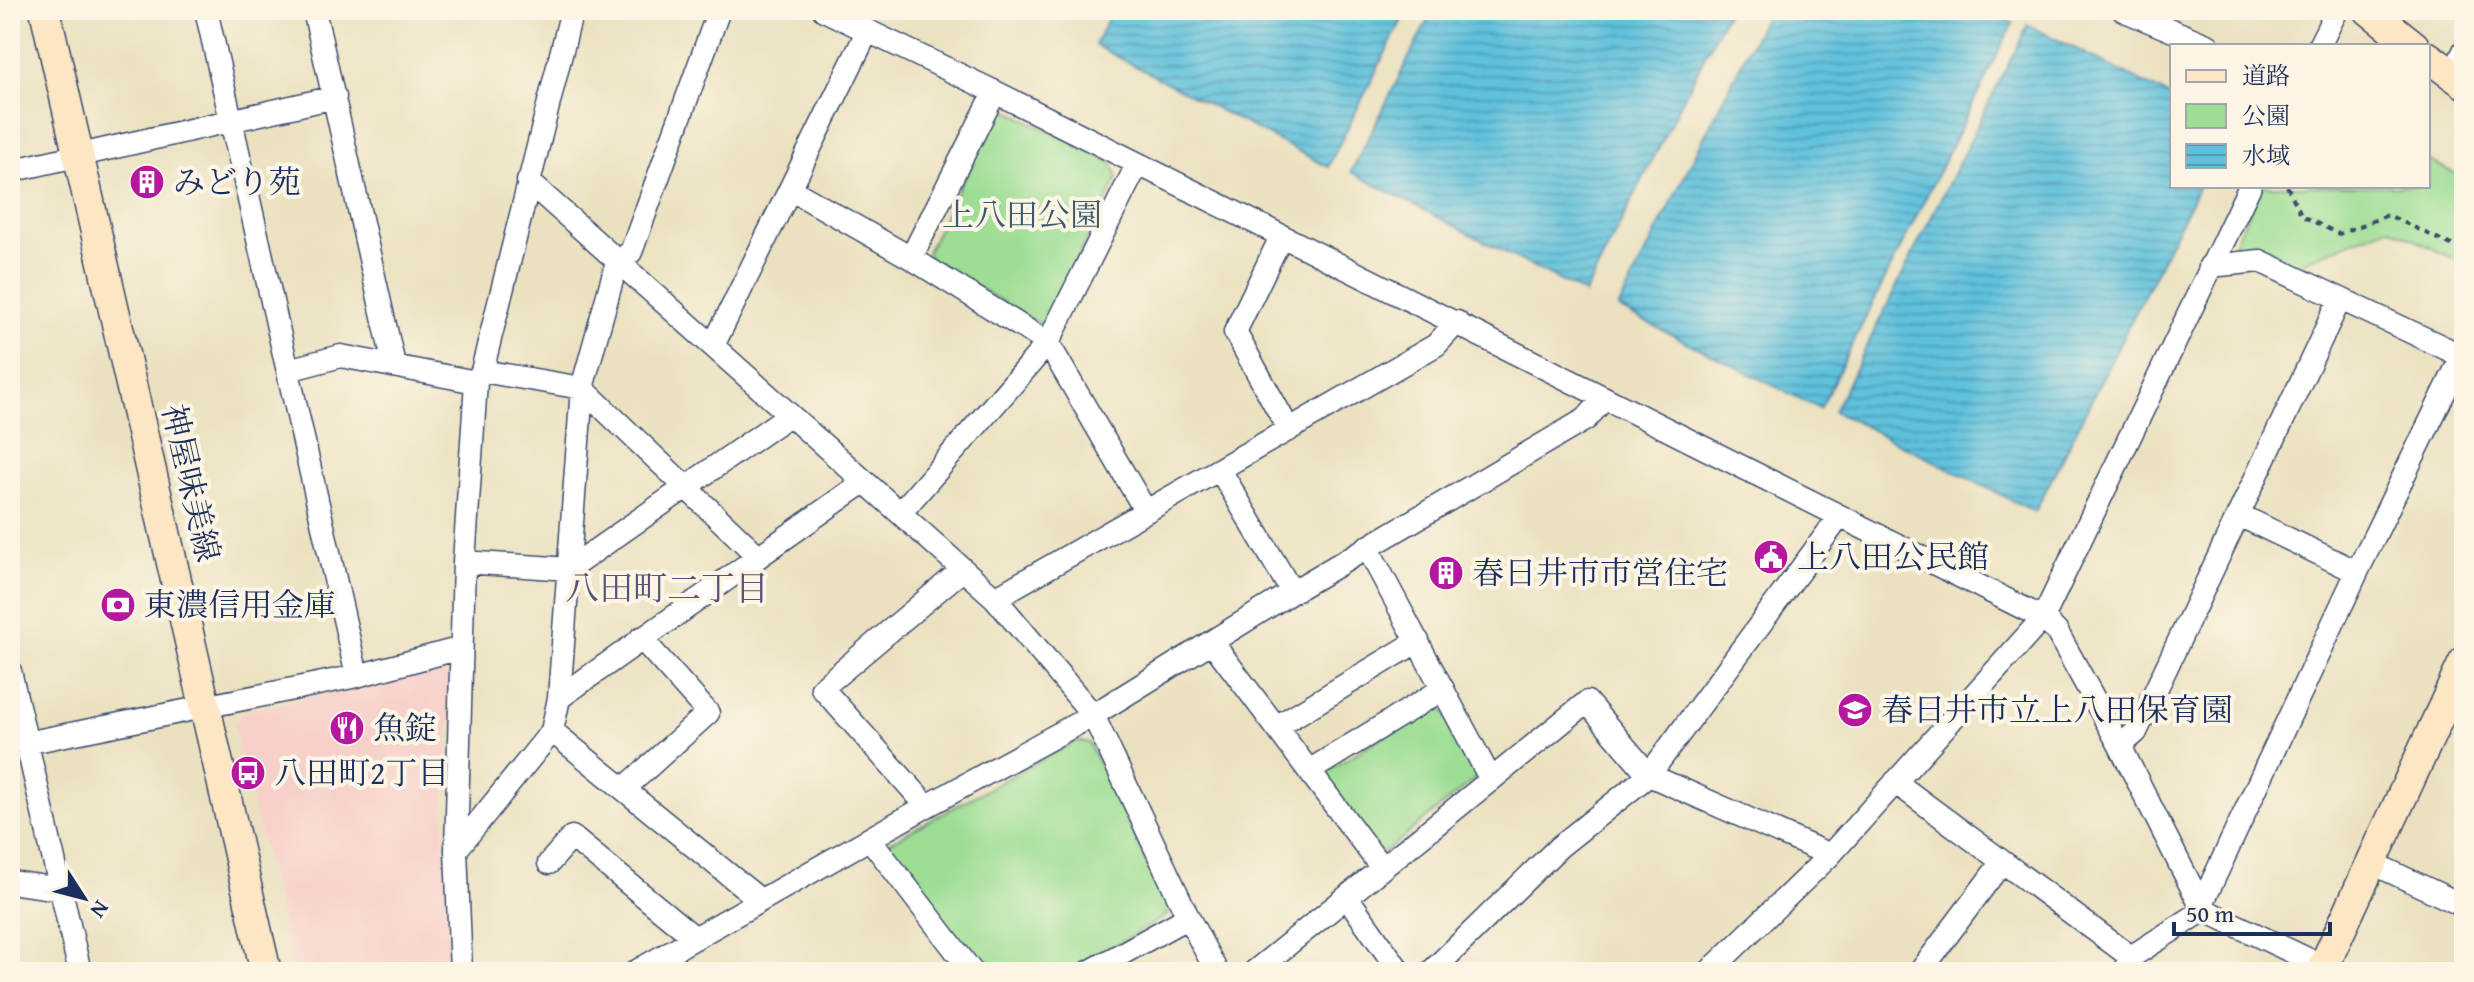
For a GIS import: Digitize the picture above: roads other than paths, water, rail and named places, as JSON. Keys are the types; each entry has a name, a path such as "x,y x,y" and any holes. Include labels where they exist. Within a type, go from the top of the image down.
{"main road":[{"name":"神屋味美線","path":"45,10 266,972"},
{"path":"2369,10 2412,44"},
{"path":"2430,58 2460,70"},
{"path":"2322,970 2464,662"}],"street":[{"path":"206,10 357,676"},
{"path":"314,10 394,365"},
{"path":"461,972 456,850 461,648 464,562 479,377 572,10"},
{"path":"456,850 552,731 559,698 582,388 617,262 631,252 719,10"},
{"path":"824,10 1457,322 2043,618 2057,632 2120,746 2202,908 2322,970"},
{"path":"2123,10 2204,44"},
{"path":"2320,44 2337,10"},
{"path":"713,346 867,32"},
{"path":"911,258 995,92"},
{"path":"10,171 335,97"},
{"path":"901,512 1048,343 1137,165"},
{"path":"528,181 995,598 1093,715 1217,972"},
{"path":"1709,972 1830,855 2043,618 2249,188"},
{"path":"790,189 911,258 1048,343 1145,510"},
{"path":"1281,237 1235,332 1289,430"},
{"path":"1895,782 2002,862 2127,965 2202,908 2357,572 2463,356 2260,261 2210,266"},
{"path":"2120,746 2136,732 2340,299"},
{"path":"995,598 1436,345 1457,322"},
{"path":"288,370 341,356 479,377 582,388 758,556"},
{"path":"635,972 1093,715 1292,592 1586,419 1605,398"},
{"path":"464,562 569,569 789,415"},
{"path":"1220,470 1292,592"},
{"path":"559,698 864,482"},
{"path":"2239,515 2357,572"},
{"path":"1438,970 1559,847 1649,775 1840,516"},
{"path":"1367,547 1491,780"},
{"path":"927,806 822,688 962,570"},
{"path":"625,788 708,713 641,638"},
{"path":"1276,727 1418,641"},
{"path":"1212,642 1382,868"},
{"path":"18,741 357,676 461,648"},
{"path":"10,671 18,741 80,972"},
{"path":"1309,771 1443,689"},
{"path":"1254,972 1587,702 1649,775 1830,855"},
{"path":"552,731 760,900"},
{"path":"549,863 572,837 695,938"},
{"path":"870,839 972,972"},
{"path":"1920,972 2002,862"},
{"path":"2370,862 2464,906"},
{"path":"10,882 60,889"},
{"path":"1347,897 1400,972"},
{"path":"1089,972 1188,917"}],"water":[{"path":"1112,10 1407,10 1328,167 1095,45"},
{"path":"1433,10 1728,10 1585,294 1351,172"},
{"path":"1768,10 1988,10 2013,23 1820,409 1618,308"},
{"path":"2028,25 2170,96 2170,188 2198,188 2035,512 1834,411"}],"place":[{"name":"みどり苑","path":"147,182"},
{"name":"上八田公民館","path":"1771,557"},
{"name":"春日井市市営住宅","path":"1446,573"},
{"name":"東濃信用金庫","path":"118,605"},
{"name":"春日井市立上八田保育園","path":"1855,710"},
{"name":"魚錠","path":"347,728"},
{"name":"八田町2丁目","path":"248,773"}],"district":[{"name":"八田町二丁目","path":"667,588"}],"park label":[{"name":"上八田公園","path":"1022,215"}]}
